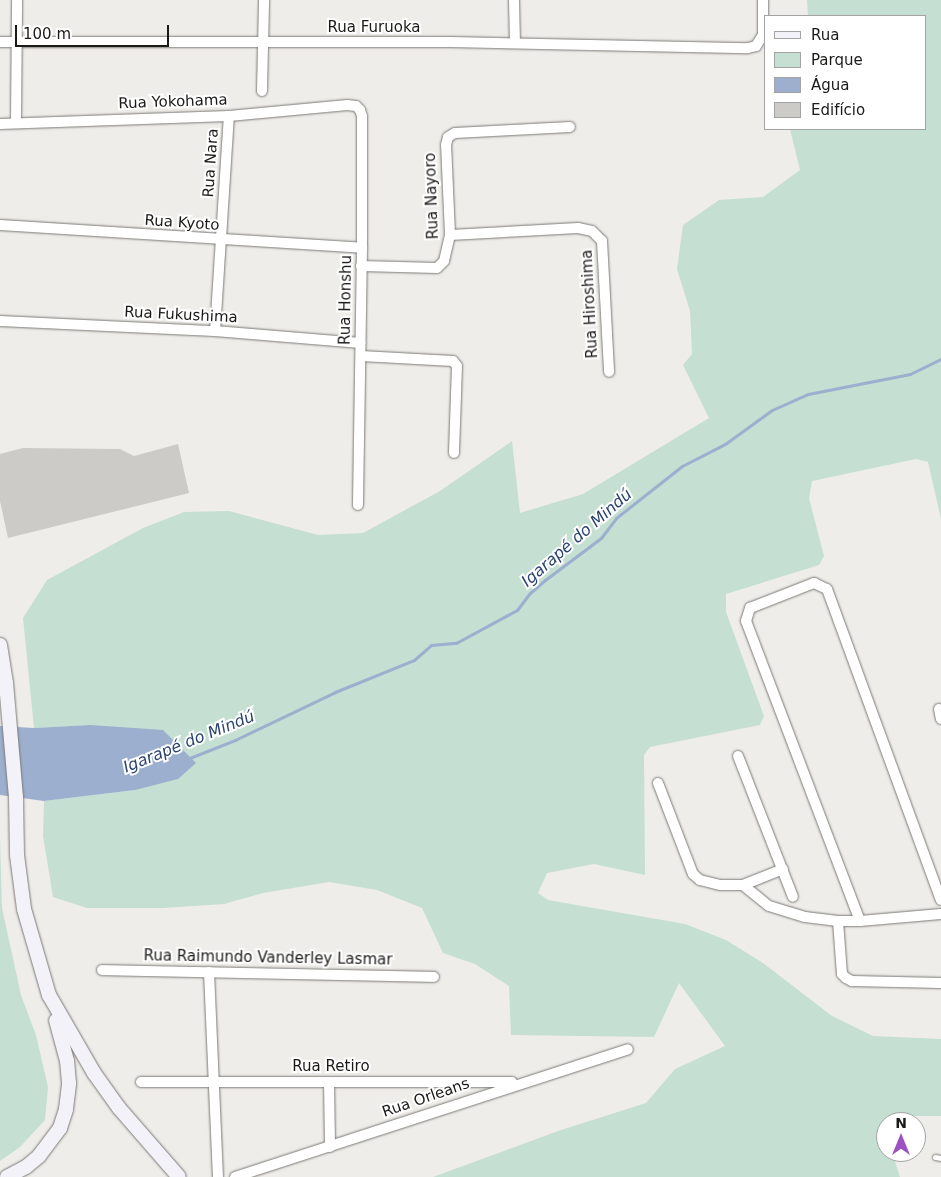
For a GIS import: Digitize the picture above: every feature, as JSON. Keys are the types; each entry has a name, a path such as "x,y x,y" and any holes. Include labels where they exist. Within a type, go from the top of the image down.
{"main road":[{"path":"0,645 6,683 16,798 17,855 24,909 67,1061 69,1083 66,1109 60,1128 39,1156 26,1167 7,1177"},
{"path":"49,995 94,1073 119,1108 179,1177"}],"street":[{"path":"16,123 17,0"},
{"path":"262,91 265,43 264,0"},
{"path":"514,0 515,43"},
{"name":"Rua Furuoka","path":"0,42 515,43 748,48 756,46 763,35 763,0"},
{"name":"Rua Yokohama","path":"0,124 229,116 347,105"},
{"name":"Rua Honshu","path":"347,105 356,106 362,116 358,504"},
{"name":"Rua Nara","path":"215,332 229,116"},
{"name":"Rua Nayoro","path":"361,266 438,268 444,261 450,234 446,145 448,137 455,133 570,127"},
{"name":"Rua Kyoto","path":"0,225 362,248"},
{"name":"Rua Hiroshima","path":"450,234 578,228 592,231 602,241 608,372"},
{"name":"Rua Fukushima","path":"0,321 215,332 361,343"},
{"path":"360,356 453,360 457,366 454,453"},
{"path":"860,921 746,621 750,608 814,583 827,589 941,900"},
{"path":"738,756 793,898"},
{"path":"658,783 693,874 700,880 720,885 743,885 782,869"},
{"path":"743,885 760,900 777,910 838,922 941,914"},
{"path":"838,922 842,974 846,978 852,981 941,983"},
{"name":"Rua Raimundo Vanderley Lasmar","path":"102,970 434,977"},
{"path":"209,972 218,1177"},
{"name":"Rua Orleans","path":"235,1177 521,1082 628,1049"},
{"name":"Rua Retiro","path":"141,1082 521,1082"},
{"path":"329,1082 330,1147"}],"green space":[{"path":"807,0 941,0 941,519 928,462 916,459 812,481 809,498 824,556 819,565 726,594 726,612 764,716 760,725 650,747 644,755 645,875 594,864 547,873 538,893 548,900 685,924 726,940 763,963 832,1016 873,1036 941,1039 941,1116 926,1116 926,1112 876,1112 876,1162 895,1162 900,1177 433,1177 558,1131 646,1103 675,1069 725,1046 679,983 654,1037 511,1035 509,986 475,964 443,953 422,908 377,890 329,882 263,893 224,904 163,908 87,908 53,897 43,836 44,801 135,790 90,725 34,728 23,618 47,580 143,528 184,512 229,511 318,535 363,533 440,491 512,441 520,513 583,494 709,418 683,365 692,354 690,311 677,269 683,225 719,200 763,197 800,170 790,130 926,130 926,15 808,15"},
{"path":"0,837 2,908 21,995 36,1035 48,1087 45,1120 20,1147 0,1161"}],"water":[{"path":"90,725 163,730 196,763 178,779 135,790 44,801 0,795 0,726 34,728"}],"building":[{"path":"178,444 189,493 8,538 0,501 0,454 23,448 120,449 134,456"}],"waterway":[{"name":"Igarapé do Mindú","path":"187,759 235,740 335,692 414,660 431,645 456,643 517,610 530,593 601,538 616,518 682,466 725,444 772,410 808,394 910,374 941,359"}]}
